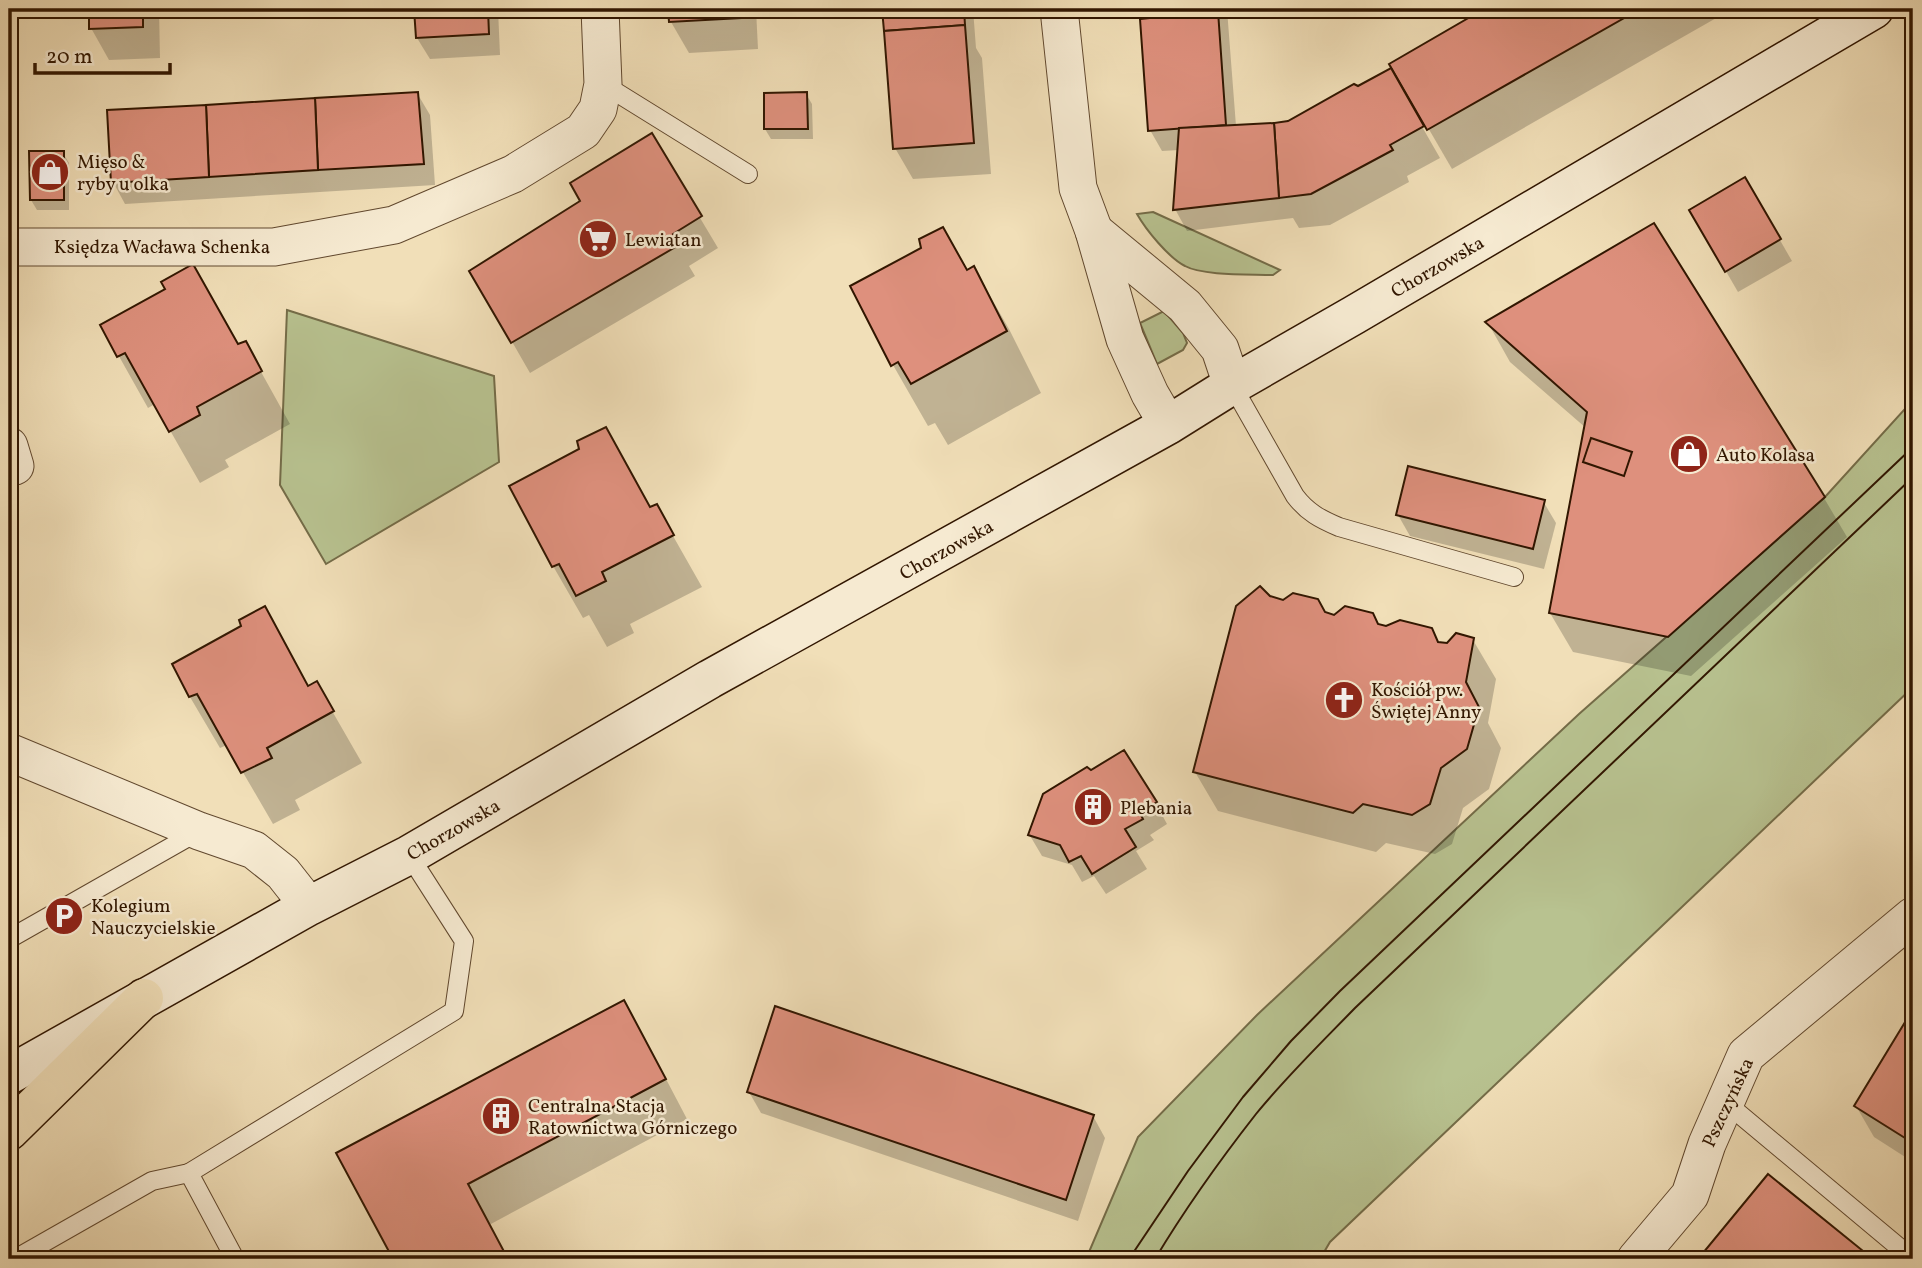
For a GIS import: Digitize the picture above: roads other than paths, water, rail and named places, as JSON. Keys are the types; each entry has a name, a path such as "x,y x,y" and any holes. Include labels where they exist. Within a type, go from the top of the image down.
{"main road":[{"name":"Chorzowska","path":"9,1074 309,906 409,855 729,668 1168,425 1874,9"},
{"path":"9,1131 144,998"}],"street":[{"name":"Księdza Wacława Schenka","path":"9,247 274,247 394,225 513,174 583,131 598,109 603,84 600,9"},
{"path":"1059,9 1078,188 1094,231 1125,340 1168,425"},
{"path":"1094,231 1185,306 1220,349 1232,385"},
{"path":"9,752 199,831 254,850 282,873 309,906"},
{"name":"Pszczyńska","path":"1636,1259 1690,1195 1707,1144 1746,1055 1913,916"}],"lane":[{"path":"603,84 748,174"},
{"path":"1232,385 1304,509 1339,527 1514,577"},
{"path":"9,939 199,831"},
{"path":"15,1259 152,1181 189,1173 454,1011 464,941 409,855"},
{"path":"1725,1102 1913,1259"},
{"path":"189,1173 235,1259"}],"tram line":[{"path":"1129,1259 1188,1171 1243,1097 1291,1041 1340,991 1913,447"},
{"path":"1155,1259 1243,1131 1317,1047 1913,477"}],"place":[{"name":"Mięso & ryby u olka","path":"50,172"},
{"name":"Lewiatan","path":"598,239"},
{"name":"Auto Kolasa","path":"1689,454"},
{"name":"Kościół pw. Świętej Anny","path":"1344,700"},
{"name":"Plebania","path":"1093,807"},
{"name":"Kolegium Nauczycielskie","path":"64,916"},
{"name":"Centralna Stacja Ratownictwa Górniczego","path":"501,1116"}]}
